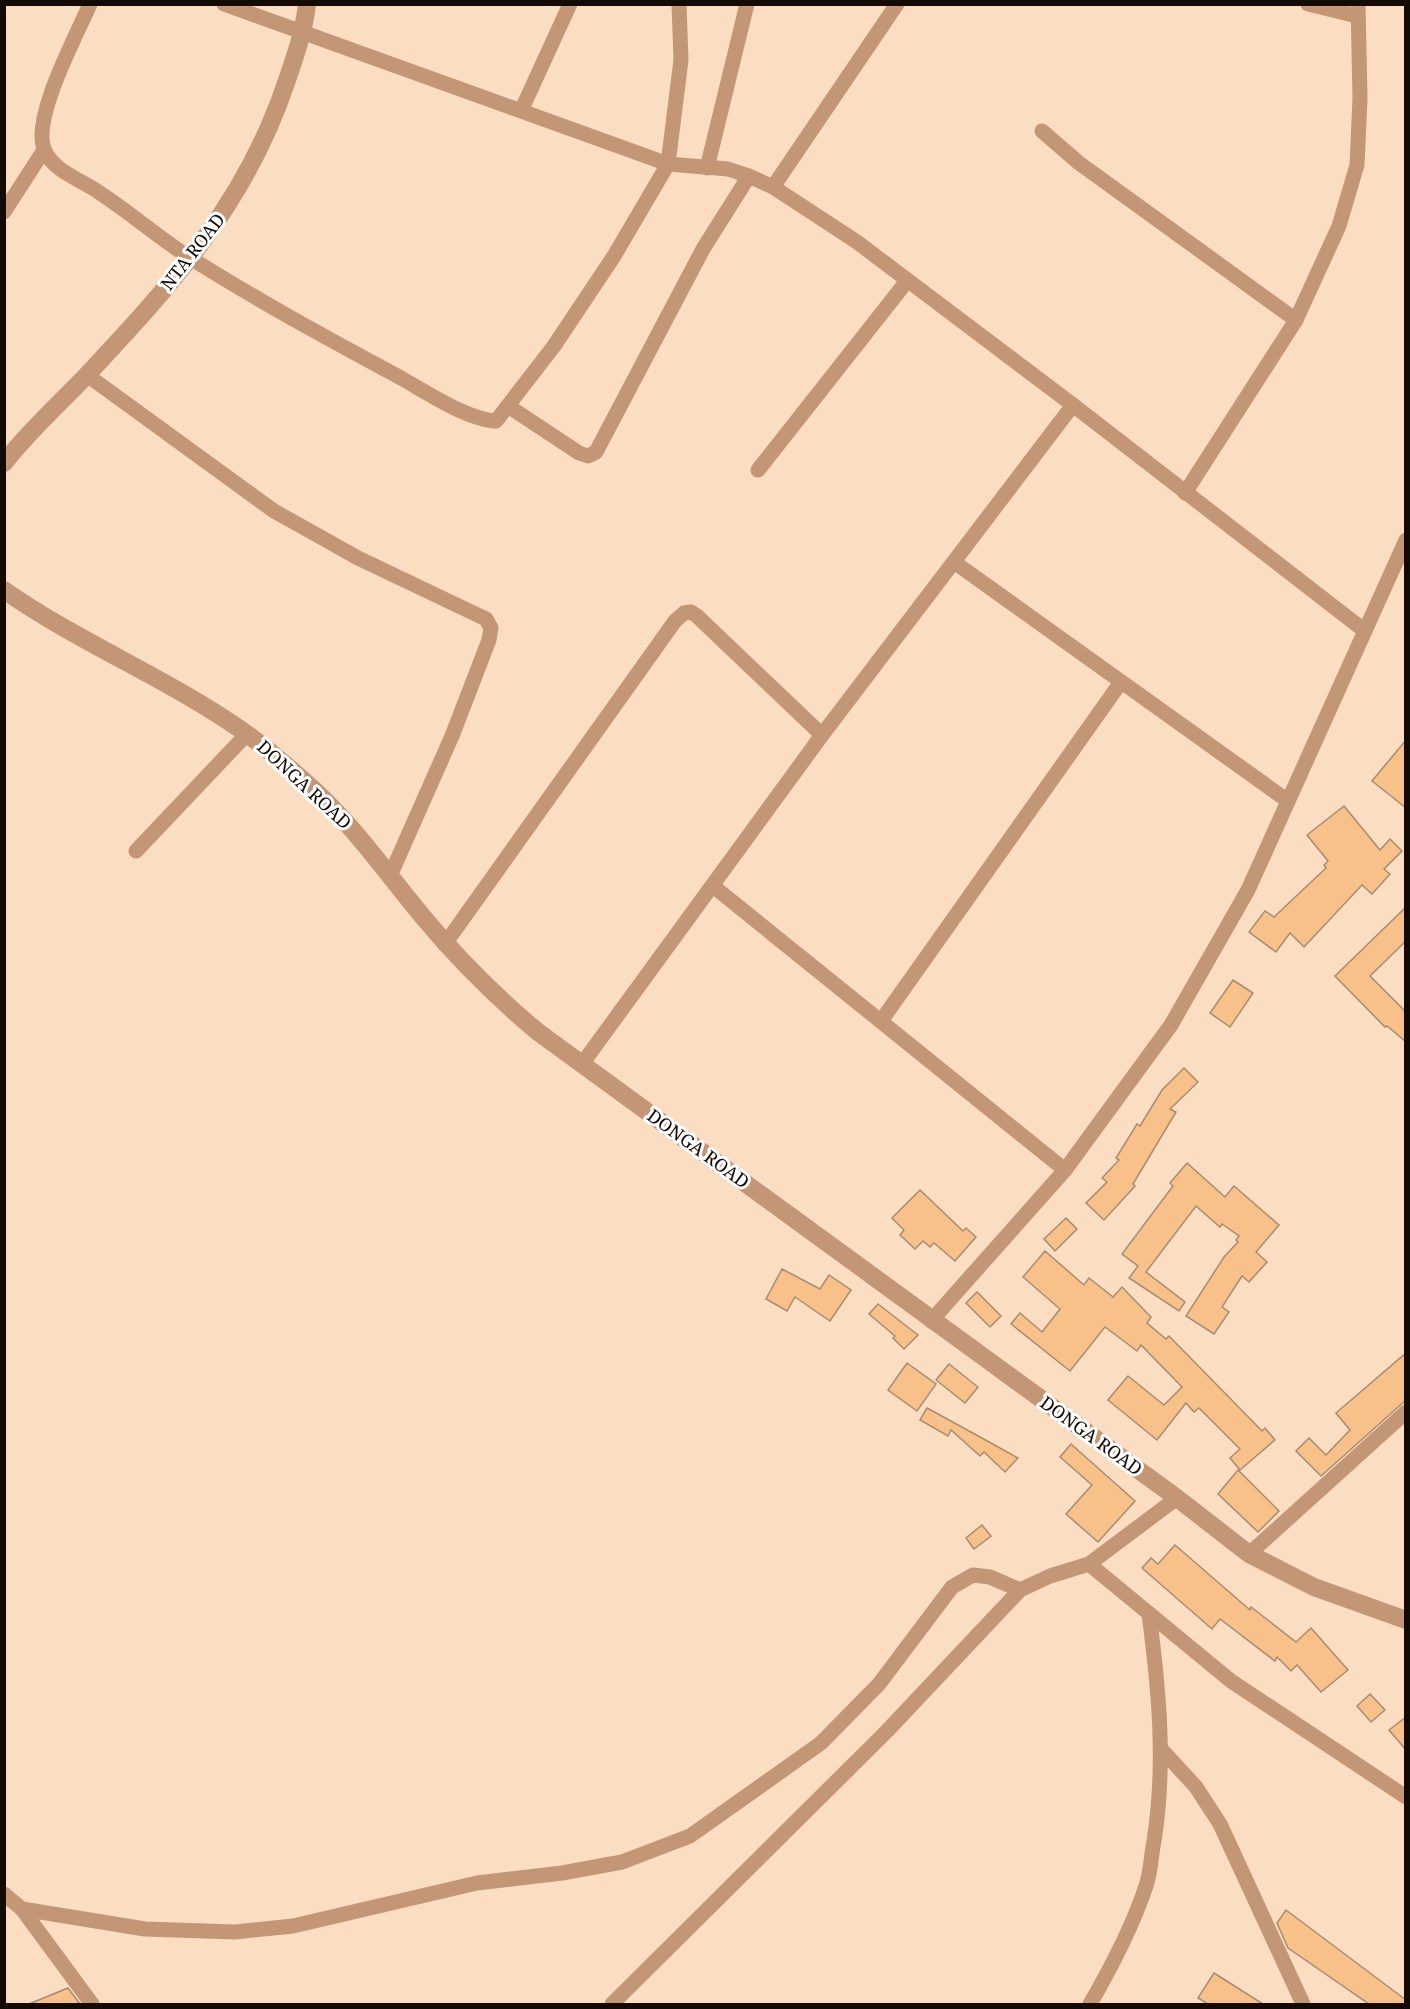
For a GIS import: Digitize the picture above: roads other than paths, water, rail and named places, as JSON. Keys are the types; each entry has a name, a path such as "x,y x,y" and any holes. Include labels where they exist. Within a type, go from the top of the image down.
{"street":[{"path":"90,4 45,109 41,129 44,150 58,168 99,192 191,258 343,346 485,420 496,421 554,346 614,256 668,164 681,60 679,4"},
{"path":"224,4 668,164 728,169 773,187 857,242 1073,405 1365,631"},
{"name":"NTA ROAD","path":"6,459 87,375 191,258 221,218 262,147 304,32 307,4"},
{"path":"521,111 570,4"},
{"path":"707,168 747,4"},
{"path":"773,187 897,4"},
{"path":"1185,493 1296,320 1339,226 1357,165 1360,98 1357,10 1308,4"},
{"path":"1042,131 1079,163 1296,320"},
{"path":"4,212 44,150"},
{"path":"508,406 579,453 588,456 597,452 703,249 749,176"},
{"path":"758,470 907,281"},
{"path":"87,375 274,511 357,558 486,619 491,628 489,640 452,736 390,876"},
{"path":"582,1064 822,735 1073,405"},
{"path":"931,1321 1065,1170 1171,1025 1248,890 1406,540"},
{"path":"954,562 1288,801"},
{"path":"4,590 41,616"},
{"path":"4,605 41,616"},
{"path":"445,944 675,621 684,613 691,612 698,616 822,735"},
{"name":"DONGA ROAD","path":"41,616 166,684 247,734 305,782 345,820 445,944 496,997 582,1064 931,1321 1177,1498 1249,1554 1314,1587 1406,1620"},
{"path":"881,1021 1121,682"},
{"path":"136,851 247,734"},
{"path":"713,886 1065,1170"},
{"path":"1249,1554 1406,1412"},
{"path":"612,2004 887,1731 1020,1590 1050,1576 1089,1564 1177,1498"},
{"path":"1089,1564 1231,1681 1406,1797"},
{"path":"22,1909 145,1929 235,1932 293,1926 477,1883 562,1873 622,1862 690,1836 821,1743 879,1684 952,1587 973,1575 990,1577 1020,1590"},
{"path":"1090,2004 1120,1953 1147,1883 1159,1808 1161,1749 1158,1686 1149,1614"},
{"path":"1161,1749 1196,1787 1220,1824 1303,2004"},
{"path":"4,1894 22,1909 92,2004"}]}
